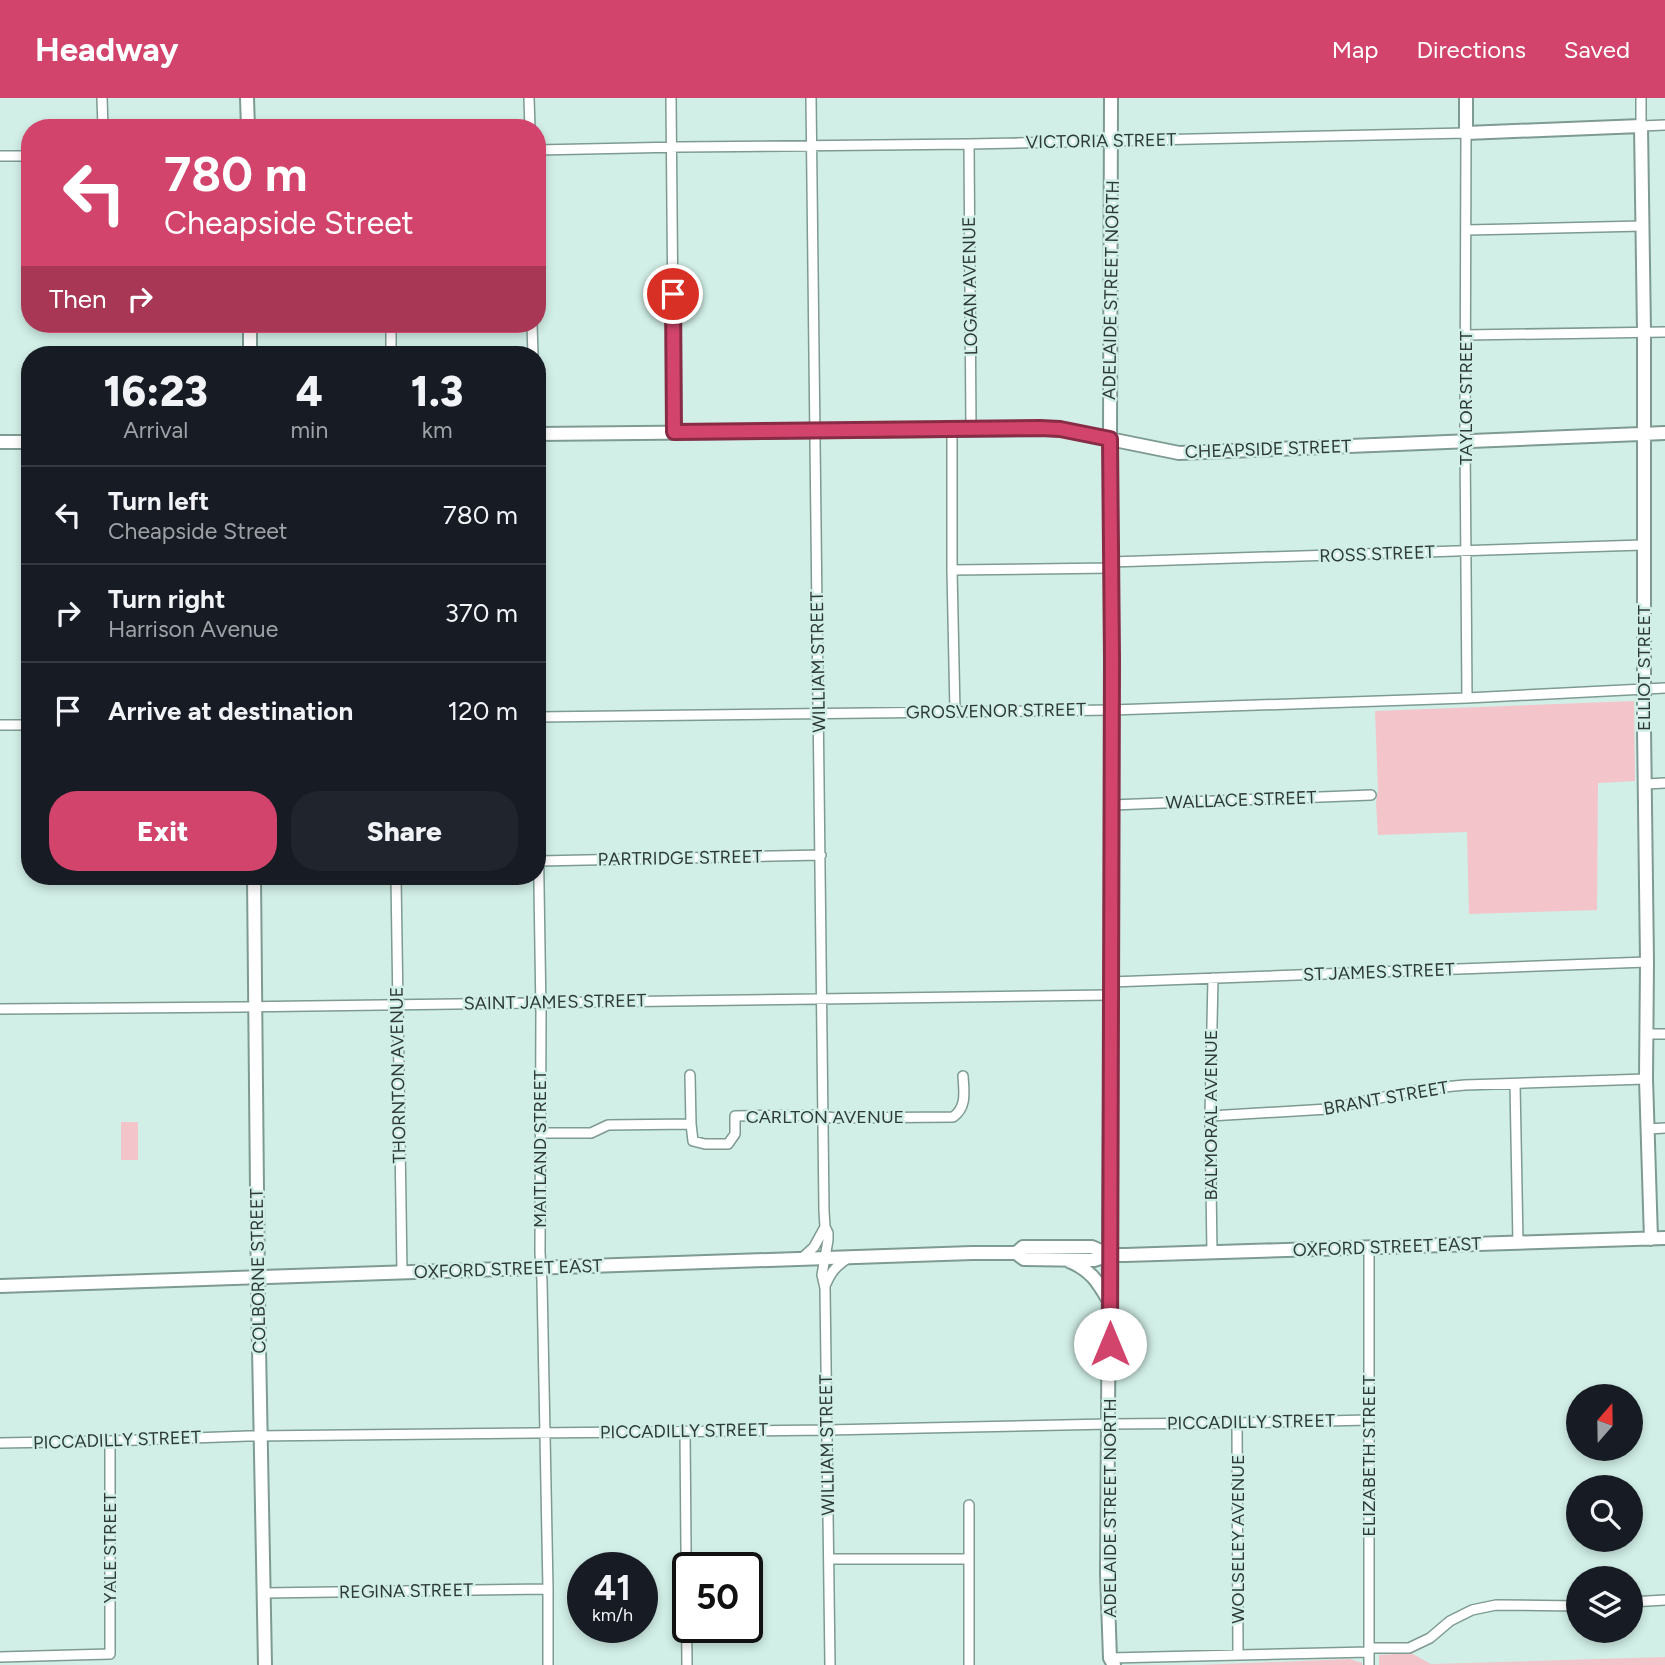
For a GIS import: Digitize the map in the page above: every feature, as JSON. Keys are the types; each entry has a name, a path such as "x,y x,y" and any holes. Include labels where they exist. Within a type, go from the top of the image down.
{"main road":[{"path":"247,98 248,119"},
{"name":"ADELAIDE STREET NORTH","path":"1110,1663 1107,1574 1112,805 1111,98"},
{"name":"TAYLOR STREET","path":"1466,98 1466,133"},
{"name":"VICTORIA STREET","path":"1466,133 1641,126"},
{"name":"ELLIOT STREET","path":"1641,126 1646,1079 1658,1239"},
{"name":"CHEAPSIDE STREET","path":"546,434 1056,429 1179,453 1665,433"},
{"path":"0,442 21,442"},
{"name":"COLBORNE STREET","path":"254,885 265,1665"},
{"name":"OXFORD STREET EAST","path":"0,1286 972,1253 1016,1253 1024,1259 1094,1259 1110,1255 1658,1239"},
{"name":"OXFORD STREET EAST","path":"1016,1253 1023,1247 1092,1247 1110,1255"},
{"path":"1065,1259 1090,1273 1110,1301"}],"street":[{"path":"102,98 103,119"},
{"path":"529,98 530,119"},
{"path":"671,98 674,432"},
{"name":"WILLIAM STREET","path":"811,98 825,1227 828,1233 822,1275 825,1288 830,1665"},
{"name":"ELLIOT STREET","path":"1641,98 1641,126"},
{"name":"VICTORIA STREET","path":"1641,126 1665,125"},
{"name":"VICTORIA STREET","path":"546,150 1466,133"},
{"name":"TAYLOR STREET","path":"1466,133 1467,698"},
{"name":"LOGAN AVENUE","path":"969,144 971,429"},
{"path":"0,156 21,156"},
{"path":"1466,230 1643,226"},
{"path":"1466,335 1665,332"},
{"path":"952,430 955,712"},
{"name":"ROSS STREET","path":"952,570 1643,545"},
{"name":"GROSVENOR STREET","path":"546,717 1112,710 1467,698 1665,688"},
{"path":"0,725 21,725"},
{"path":"1646,784 1665,783"},
{"name":"WALLACE STREET","path":"1112,805 1371,795"},
{"name":"PARTRIDGE STREET","path":"546,860 821,855"},
{"name":"THORNTON AVENUE","path":"396,885 402,1273"},
{"name":"MAITLAND STREET","path":"539,885 541,1268 548,1665"},
{"name":"ST JAMES STREET","path":"1111,989 1213,978 1647,962"},
{"name":"BALMORAL AVENUE","path":"1212,1253 1210,1116 1213,978"},
{"name":"SAINT JAMES STREET","path":"0,1009 822,999 1111,989"},
{"path":"1647,1034 1665,1034"},
{"path":"540,1133 591,1133 608,1125 691,1124 690,1075"},
{"name":"CARLTON AVENUE","path":"691,1124 693,1141 728,1144 735,1134 735,1116 953,1117 964,1104 963,1076"},
{"name":"BRANT STREET","path":"1210,1116 1315,1110 1422,1089 1465,1085 1646,1079"},
{"path":"1515,1084 1518,1243"},
{"path":"1648,1129 1665,1128"},
{"path":"800,1259 814,1247 825,1227"},
{"name":"ELIZABETH STREET","path":"1369,1248 1369,1665"},
{"path":"825,1288 835,1268 848,1258"},
{"name":"PICCADILLY STREET","path":"0,1443 261,1436 827,1430 1369,1420"},
{"name":"WOLSELEY AVENUE","path":"1237,1423 1238,1655"},
{"path":"685,1431 687,1665"},
{"name":"YALE STREET","path":"0,1657 110,1654 110,1441"},
{"path":"969,1505 970,1665"},
{"path":"829,1559 969,1559"},
{"name":"REGINA STREET","path":"264,1593 548,1589"},
{"path":"1643,1601 1665,1600"},
{"path":"1110,1663 1409,1648 1430,1638 1450,1621 1472,1610 1496,1605 1566,1606"}],"shaded area":[{"path":"1634,701 1635,781 1598,783 1597,910 1469,914 1467,832 1378,835 1375,711"},
{"path":"121,1122 138,1122 138,1160 121,1160"},
{"path":"1411,1653 1431,1664 1665,1657 1665,1665 1379,1665 1379,1655"},
{"path":"1350,1659 1362,1665 1199,1665"}],"route":[{"path":"673,294 674,432 1040,428 1060,429 1110,439 1110,1344"}]}
